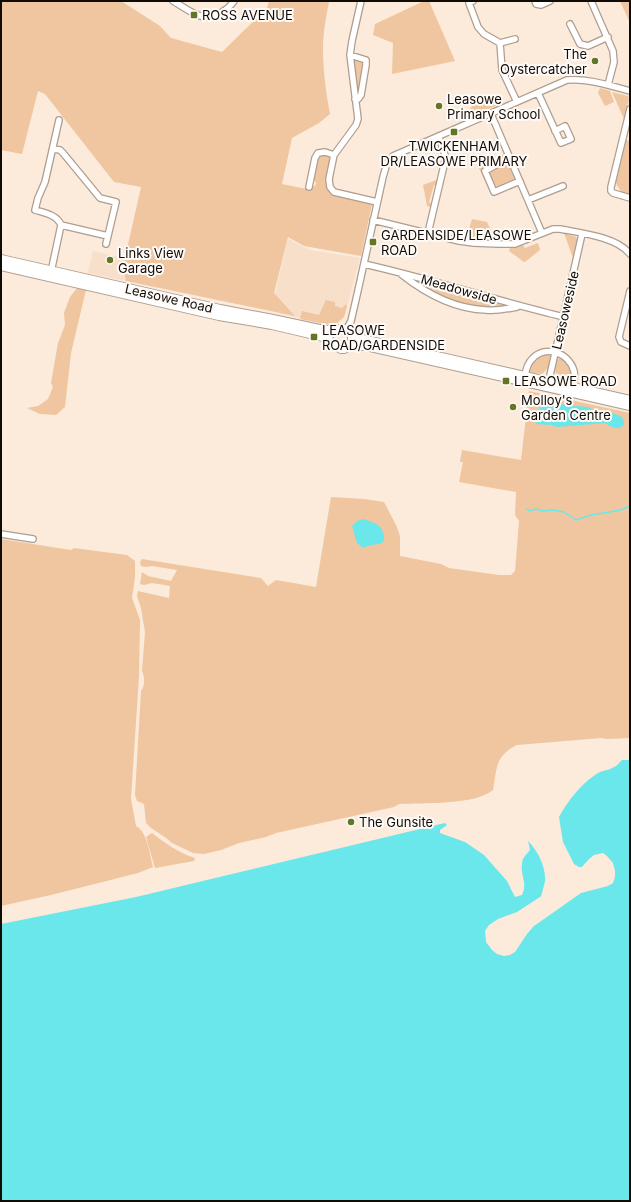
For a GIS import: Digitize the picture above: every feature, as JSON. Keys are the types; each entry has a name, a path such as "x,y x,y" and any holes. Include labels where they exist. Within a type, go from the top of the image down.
{"main road":[{"name":"Leasowe Road","path":"1,259 50,274 219,316 323,336 334,343"},
{"name":"Leasowe Road","path":"1,266 50,274 324,330 345,332 358,338 525,376 548,384 573,386 630,400"},
{"path":"345,332 352,340 347,348 341,349 334,343 333,336 345,332"},
{"name":"Leasowe Road","path":"349,346 366,346 548,384 630,406"}],"street":[{"path":"173,1 188,10 205,17 220,13 228,8 234,1"},
{"path":"360,1 350,55 358,118 356,125 334,155 329,180 330,187 334,192 377,202"},
{"path":"472,1 468,3 478,26 484,34 500,43 515,39"},
{"path":"535,1 536,4 541,5 550,1"},
{"path":"591,1 613,50 614,62 608,85"},
{"path":"570,24 580,44 588,46 608,37"},
{"path":"500,43 502,70 517,102"},
{"path":"350,55 366,60 361,95 355,100"},
{"path":"345,332 351,321 387,163 394,156 567,80 577,79 630,91"},
{"path":"538,93 555,131"},
{"path":"630,110 610,188 613,194 630,198"},
{"path":"491,114 542,233"},
{"path":"50,274 61,226 59,220 54,216 35,210 38,198 45,182 59,120"},
{"path":"428,234 445,161 445,155 439,137"},
{"path":"53,149 60,150 64,153 100,198 116,202 106,244"},
{"path":"309,187 315,158 318,153 325,152 334,155"},
{"path":"510,157 485,171 494,192 520,181"},
{"path":"528,200 563,186"},
{"path":"374,220 428,234 474,243 515,244 542,233 560,229 613,242 629,252"},
{"path":"61,226 108,236"},
{"name":"Leasoweside","path":"548,384 582,234"},
{"name":"Meadowside","path":"364,264 399,272 519,307 564,317"},
{"name":"Meadowside","path":"399,272 415,285 438,298 473,309 499,310 519,307"},
{"path":"630,290 619,337 621,342 630,346"},
{"path":"525,376 528,364 534,356 546,351 555,352 562,355 570,362 575,375 573,386"},
{"path":"1,534 33,539"}],"shaded area":[{"path":"1,1 121,1 160,26 171,38 222,52 267,8 269,1 329,2 324,31 323,49 325,82 330,114 319,123 292,138 282,184 311,190 316,183 313,178 318,156 324,154 332,156 330,190 336,196 372,204 361,256 304,246 288,237 274,293 295,316 126,281 123,267 141,187 114,182 45,94 38,91 22,154 1,150"},
{"path":"424,1 429,1 455,61 392,74 393,43 373,35 375,24"},
{"path":"620,1 630,1 630,23"},
{"path":"353,60 364,62 359,94 357,94"},
{"path":"600,88 610,91 614,102 605,106 598,93"},
{"path":"612,92 628,96 629,99 624,119"},
{"path":"497,95 500,104 459,122 473,105"},
{"path":"625,141 630,141 630,195 622,193 615,182"},
{"path":"504,154 516,181 498,189 496,185 490,188 492,191 490,192 478,166"},
{"path":"439,179 437,185 434,185 429,202 432,204 431,207 427,206 423,185"},
{"path":"472,219 487,222 496,241 491,241 491,238 474,237 473,240 466,240"},
{"path":"564,233 576,237 577,240 573,258"},
{"path":"288,239 310,250 360,258 344,317 336,324 324,324 271,311"},
{"path":"538,243 540,250 525,262 509,251 510,248 523,245 525,248"},
{"path":"93,251 124,258 123,267 126,281 88,273"},
{"path":"414,279 506,306 504,308 488,308 462,304 429,291 414,282"},
{"path":"77,288 86,290 71,353 65,407 56,415 40,414 27,408 38,406 48,399 53,387 51,383 58,343 65,325 64,313 70,297"},
{"path":"326,300 335,302 335,306 342,308 346,304 347,306 344,317 336,324 324,324 300,319 302,311 319,315"},
{"path":"548,354 550,356 549,367 542,374 528,372 535,357"},
{"path":"561,358 570,368 572,373 571,381 557,377 555,369 557,359"},
{"path":"529,391 630,413 630,738 601,738 517,745 510,749 501,758 498,763 493,790 485,795 462,801 399,804 394,807 276,833 204,854 193,853 172,843 151,828 146,823 144,804 137,801 135,795 141,691 144,681 142,671 145,632 141,608 137,596 138,591 169,598 170,586 152,583 144,585 140,584 142,572 148,576 171,581 177,570 152,566 141,566 140,562 142,559 261,578 268,586 276,580 316,587 331,497 384,502 400,536 400,556 441,564 449,568 499,575 511,575 515,571 519,521 515,515 516,492 459,482 463,462 460,462 462,450 521,460"},
{"path":"1,539 71,550 74,548 127,555 135,561 135,577 132,598 140,620 139,676 131,799 136,826 143,833 153,867 138,873 1,906"},
{"path":"152,833 178,851 195,858 194,861 155,868 146,837"}],"water":[{"path":"555,399 564,405 588,407 597,412 608,411 622,417 624,425 616,428 605,423 557,427 536,424 536,418 540,412 540,403"},
{"path":"363,519 380,526 384,536 382,543 363,548 357,543 352,526 357,521"},
{"path":"622,760 630,760 630,1201 1,1201 1,924 136,897 445,823 447,825 440,830 440,833 465,842 484,855 507,881 515,897 522,895 524,890 522,862 530,850 528,841 538,854 543,865 545,876 541,897 494,930 496,941 506,943 593,881 601,871 597,865 588,863 585,867 579,867 574,864 563,842 559,817 570,800 589,779 597,773 615,767"}],"pier":[{"path":"603,853 613,863 615,877 613,883 608,886 581,893 534,926 515,952 510,955 504,956 497,954 492,950 486,942 485,931 489,925 498,919 517,912 543,895 542,899 497,928 495,934 498,940 505,941 512,937 519,924 578,885 592,880 599,871 596,867 588,866 585,869 580,869 594,855"}],"waterway":[{"path":"527,509 530,511 536,509 543,511 553,510 564,512 576,520 591,515 621,510 630,506"}],"place":[{"name":"ROSS AVENUE","path":"194,15"},
{"name":"The Oystercatcher","path":"595,61"},
{"name":"Leasowe Primary School","path":"439,106"},
{"name":"TWICKENHAM DR/LEASOWE PRIMARY","path":"454,132"},
{"name":"GARDENSIDE/LEASOWE ROAD","path":"373,242"},
{"name":"Links View Garage","path":"110,260"},
{"name":"LEASOWE ROAD/GARDENSIDE","path":"314,337"},
{"name":"LEASOWE ROAD","path":"506,381"},
{"name":"Molloy's Garden Centre","path":"513,407"},
{"name":"The Gunsite","path":"351,822"}]}
